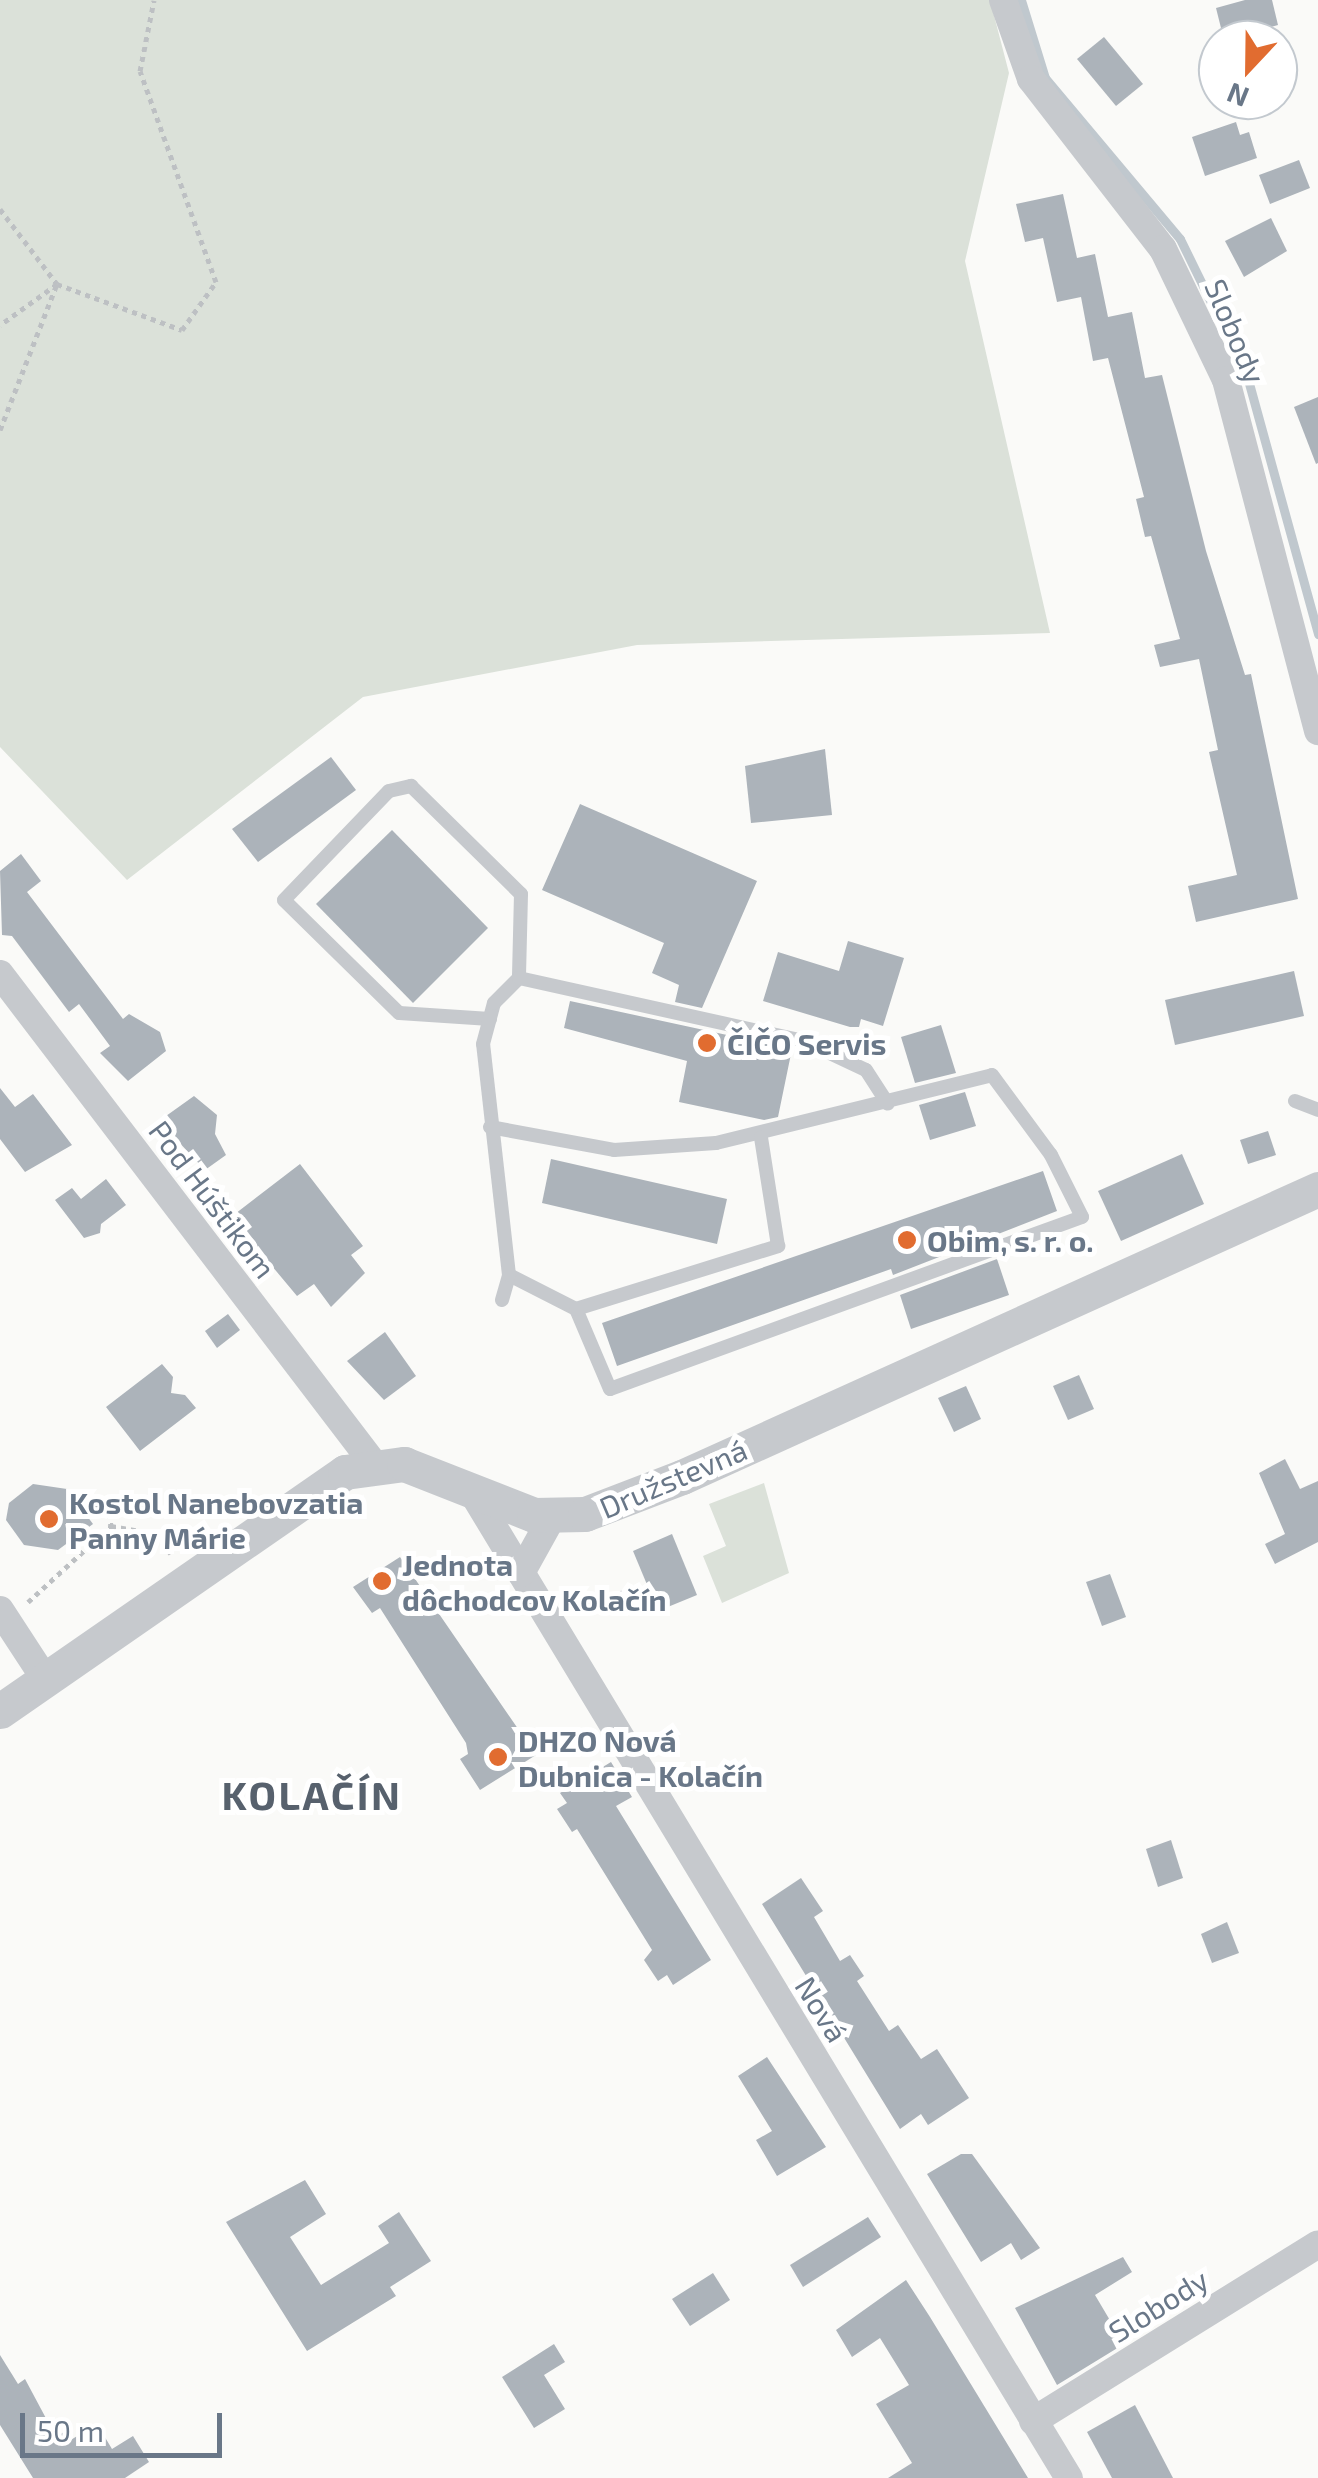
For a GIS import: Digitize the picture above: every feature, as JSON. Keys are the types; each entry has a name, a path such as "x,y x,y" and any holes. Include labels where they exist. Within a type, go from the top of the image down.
{"street":[{"name":"Slobody","path":"1003,0 1030,78 1163,249 1226,380 1318,731"},
{"name":"Pod Húštikom","path":"0,974 374,1464"},
{"name":"Družstevná","path":"0,1710 316,1486 374,1464 404,1464 552,1517 585,1514 682,1477 1318,1189"},
{"name":"Nová","path":"471,1490 1069,2478"},
{"path":"521,1573 552,1517"},
{"path":"3,1614 46,1679"},
{"name":"Slobody","path":"1033,2421 1318,2244"}],"lane":[{"path":"490,1019 399,1013 284,900 388,791 411,786 521,894 519,978 494,1003 490,1019 483,1044 509,1275 502,1300"},
{"path":"519,978 804,1041 866,1070 888,1104"},
{"path":"490,1127 614,1150 761,1137 992,1074 1051,1155 1082,1217 610,1388 576,1309 509,1275"},
{"path":"1295,1101 1318,1110"},
{"path":"576,1309 778,1246 761,1137"}],"path":[{"path":"0,209 56,284 182,330 216,282 140,71 154,0"},
{"path":"0,325 56,284"},
{"path":"0,430 56,284"},
{"path":"84,1512 98,1504 109,1513 112,1526"},
{"path":"3,1614 112,1526"},
{"path":"112,1526 157,1534 174,1557"},
{"path":"83,1532 93,1543"},
{"path":"549,1622 635,1586"}],"shaded area":[{"path":"0,0 990,0 1009,73 965,261 1050,633 637,645 363,697 127,880 0,747"},
{"path":"764,1483 789,1573 722,1603 703,1556 726,1546 709,1504"}],"building":[{"path":"1245,0 1272,0 1277,20 1219,20 1216,8"},
{"path":"1104,37 1143,84 1116,106 1077,59"},
{"path":"1236,122 1240,135 1249,132 1257,158 1205,176 1192,137"},
{"path":"1299,160 1310,188 1270,204 1259,175"},
{"path":"1063,194 1077,258 1095,254 1108,317 1132,312 1145,378 1162,375 1206,551 1245,675 1251,674 1298,899 1196,922 1188,886 1237,875 1209,752 1218,750 1199,659 1160,667 1154,645 1180,639 1151,536 1145,537 1136,499 1144,497 1108,358 1093,361 1081,297 1057,302 1043,238 1025,242 1016,204"},
{"path":"1271,218 1287,251 1244,277 1225,241"},
{"path":"1318,397 1318,463 1316,464 1294,407"},
{"path":"825,749 832,815 751,823 745,766"},
{"path":"331,757 356,790 258,862 232,829"},
{"path":"580,804 757,881 702,1008 675,1002 679,985 652,973 664,943 542,890"},
{"path":"392,830 488,928 413,1003 316,904"},
{"path":"21,854 41,881 27,892 123,1019 129,1014 160,1032 166,1051 128,1081 100,1053 110,1046 79,1004 69,1012 12,936 2,935 0,871"},
{"path":"848,941 904,958 883,1026 861,1019 859,1027 850,1027 763,1001 778,952 839,971"},
{"path":"1294,971 1304,1016 1175,1045 1165,1000"},
{"path":"570,1001 792,1049 778,1117 764,1120 679,1102 687,1061 564,1028"},
{"path":"941,1025 956,1073 915,1083 901,1037"},
{"path":"0,1088 15,1107 33,1094 72,1145 25,1172 0,1139"},
{"path":"965,1092 976,1126 930,1140 919,1105"},
{"path":"194,1096 217,1115 215,1134 226,1155 205,1170 159,1121"},
{"path":"1268,1131 1276,1155 1248,1164 1240,1140"},
{"path":"1182,1154 1204,1204 1121,1241 1098,1191"},
{"path":"551,1159 727,1199 717,1244 542,1203"},
{"path":"300,1164 363,1246 351,1255 365,1273 331,1307 314,1284 297,1296 231,1217"},
{"name":"Obim, s. r. o.","path":"1043,1171 1057,1211 893,1275 891,1269 617,1366 602,1323"},
{"path":"106,1179 126,1205 101,1224 100,1233 84,1238 55,1200 72,1188 81,1199"},
{"path":"997,1259 1009,1295 911,1329 900,1295"},
{"path":"228,1314 240,1330 217,1348 205,1331"},
{"path":"385,1332 416,1376 384,1400 347,1361"},
{"path":"162,1364 173,1377 171,1393 185,1395 196,1408 140,1451 106,1407"},
{"path":"1079,1375 1094,1409 1068,1420 1053,1386"},
{"path":"966,1386 981,1419 954,1432 938,1398"},
{"path":"1285,1459 1300,1489 1318,1481 1318,1542 1275,1564 1265,1544 1285,1534 1259,1473"},
{"name":"Kostol Nanebovzatia Panny Márie","path":"33,1484 67,1489 93,1524 58,1550 24,1545 6,1520 9,1503"},
{"path":"672,1534 697,1595 658,1611 633,1551"},
{"path":"400,1557 536,1755 480,1790 460,1759 468,1754 466,1743 380,1608 372,1613 353,1587"},
{"path":"1110,1574 1126,1617 1102,1626 1086,1582"},
{"path":"611,1762 632,1797 616,1806 711,1960 673,1985 667,1975 658,1981 644,1960 652,1950 577,1829 572,1832 557,1809 567,1803 560,1793"},
{"path":"1171,1840 1183,1878 1158,1887 1146,1849"},
{"path":"801,1878 823,1911 814,1917 840,1961 850,1955 864,1976 857,1981 889,2031 898,2025 921,2059 937,2049 969,2098 928,2125 921,2114 900,2129 762,1904"},
{"path":"1227,1922 1239,1953 1212,1963 1201,1934"},
{"path":"767,2057 826,2147 777,2176 756,2140 772,2131 738,2076"},
{"path":"961,2154 972,2154 1040,2248 1021,2260 1011,2243 981,2262 927,2174"},
{"path":"305,2180 326,2214 290,2237 321,2285 389,2243 378,2226 399,2212 431,2261 390,2287 396,2296 307,2351 226,2222"},
{"path":"868,2217 881,2237 803,2287 790,2265"},
{"path":"1123,2257 1132,2272 1095,2295 1124,2344 1057,2385 1015,2308"},
{"path":"713,2273 730,2300 690,2326 672,2299"},
{"path":"906,2280 1028,2478 888,2478 912,2463 876,2404 909,2385 880,2338 852,2357 836,2330"},
{"path":"554,2344 565,2362 544,2375 565,2409 534,2428 502,2377"},
{"path":"0,2355 18,2384 25,2379 56,2437 64,2432 69,2441 97,2424 112,2449 133,2436 149,2462 125,2478 33,2478 0,2425"},
{"path":"1135,2405 1173,2478 1112,2478 1087,2432"}],"waterway":[{"path":"1021,0 1045,78 1180,239 1247,376 1318,634"}],"place":[{"name":"ČIČO Servis","path":"707,1043"},
{"name":"Obim, s. r. o.","path":"907,1240"},
{"name":"Kostol Nanebovzatia Panny Márie","path":"49,1519"},
{"name":"Jednota dôchodcov Kolačín","path":"382,1581"},
{"name":"DHZO Nová Dubnica - Kolačín","path":"498,1757"}],"district":[{"name":"KOLAČÍN","path":"312,1794"}]}
